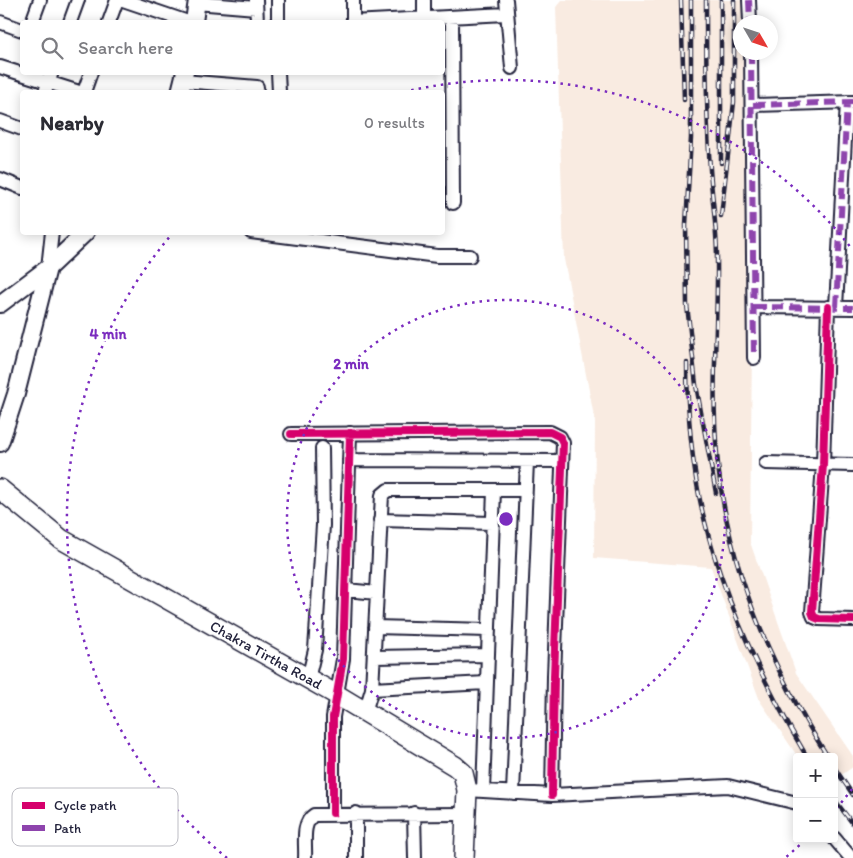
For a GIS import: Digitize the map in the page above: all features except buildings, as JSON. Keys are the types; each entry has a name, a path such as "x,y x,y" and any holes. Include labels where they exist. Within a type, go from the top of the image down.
{"highway":[{"name":"Chakra Tirtha Road","path":"0,489 62,539 337,695 455,766 463,773 475,790"},
{"path":"464,858 466,814 475,790"}],"main road":[{"path":"194,20 197,2"},
{"path":"0,304 48,268 83,235"},
{"path":"0,443 16,394 48,268"}],"street":[{"path":"33,20 40,0"},
{"path":"71,20 78,0"},
{"path":"110,20 117,0"},
{"path":"123,0 182,20"},
{"path":"278,0 278,20"},
{"path":"353,0 353,20"},
{"path":"424,0 424,18"},
{"path":"506,0 512,68"},
{"path":"749,0 750,15"},
{"path":"197,2 256,4 256,20"},
{"path":"388,20 506,14"},
{"path":"452,17 447,121 453,203"},
{"path":"0,22 20,29"},
{"path":"751,60 754,358"},
{"path":"0,67 20,74"},
{"path":"24,75 72,90"},
{"path":"85,90 91,75"},
{"path":"278,75 278,90"},
{"path":"183,82 257,87"},
{"path":"753,104 850,102 832,307 812,612 814,617 819,619 853,620"},
{"path":"0,121 20,127"},
{"path":"0,179 20,187"},
{"path":"48,268 52,235"},
{"path":"274,235 437,256 470,256"},
{"path":"754,307 853,308"},
{"path":"291,434 550,432 560,437 563,442 554,676 552,795"},
{"path":"333,813 333,717 343,659 350,433"},
{"path":"308,679 315,650 322,535 322,448"},
{"path":"349,460 562,461"},
{"path":"514,793 527,461"},
{"path":"766,463 853,465"},
{"path":"365,712 372,689 382,494 388,490 526,490"},
{"path":"494,490 486,683 475,790 552,795 728,786 793,803"},
{"path":"380,520 492,523"},
{"path":"346,590 377,593"},
{"path":"375,627 488,630"},
{"path":"374,657 487,656"},
{"path":"372,689 486,683"},
{"path":"305,858 306,823 308,818 314,815 333,813 466,814"},
{"path":"356,813 356,858"},
{"path":"414,813 415,858"},
{"path":"838,843 851,858"}],"shaded area":[{"path":"562,0 755,0 755,15 733,15 733,60 755,60 750,542 796,673 853,756 853,767 838,777 838,753 795,753 760,701 711,567 594,558 595,422 564,259 556,7"}],"railway":[{"path":"681,0 684,100"},
{"path":"691,0 691,138 686,225 687,305 696,385 716,493"},
{"path":"706,0 708,127 717,247 715,430 722,495 730,535 741,574 769,650 787,686 826,753"},
{"path":"721,0 721,163"},
{"path":"721,216 734,102 734,0"},
{"path":"687,363 689,419 693,458 699,496 711,546 721,578 746,639 775,699 805,753"},
{"path":"838,773 853,795"},
{"path":"838,804 853,824"}],"marked path":[{"path":"749,0 750,15"},
{"path":"751,60 754,358"},
{"path":"836,307 847,102"},
{"path":"753,105 853,102"},
{"path":"754,307 853,308"}],"cycle path":[{"path":"828,307 823,465 812,612 814,617 819,619 853,620"},
{"path":"291,434 550,432 560,437 563,443 554,676 552,795"},
{"path":"333,813 333,717 343,659 350,433"}]}
